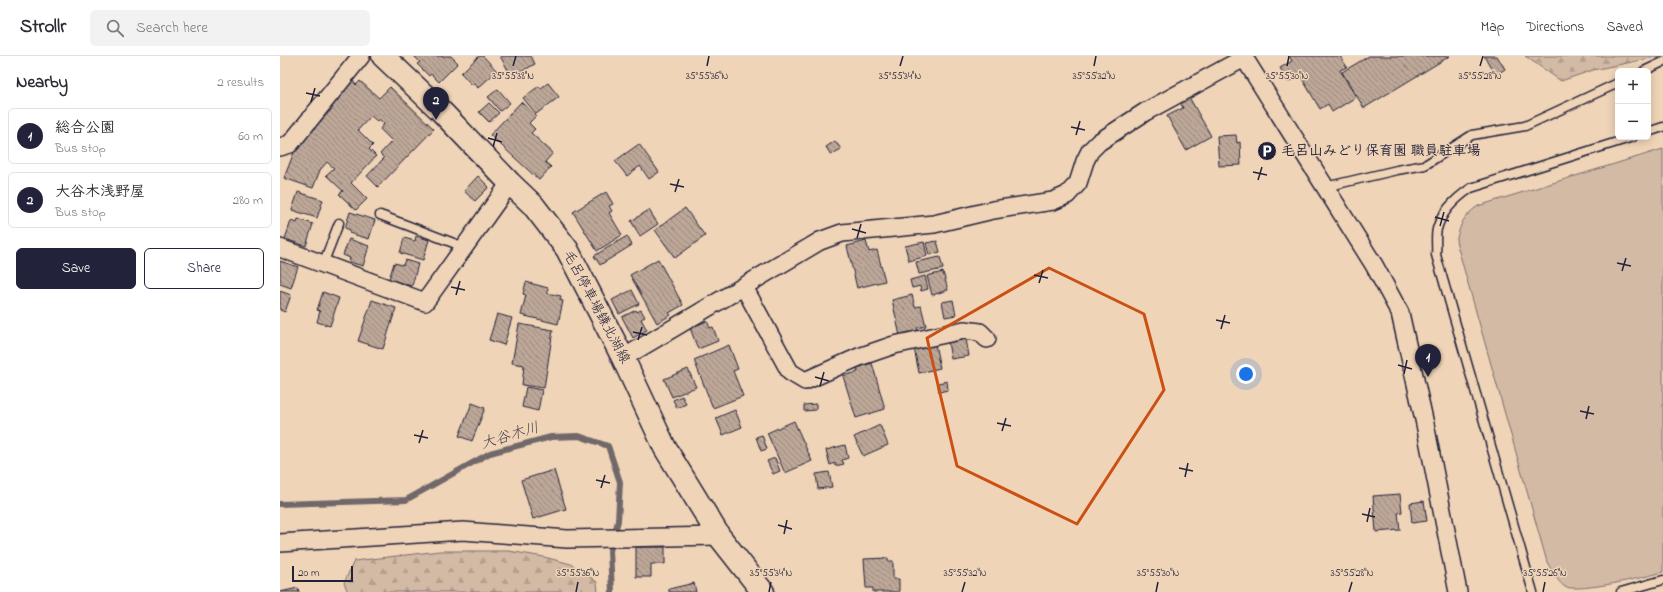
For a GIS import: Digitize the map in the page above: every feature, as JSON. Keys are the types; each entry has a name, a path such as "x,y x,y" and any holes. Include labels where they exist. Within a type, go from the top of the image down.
{"main road":[{"name":"毛呂停車場鎌北湖線","path":"384,56 439,109 533,205 567,249 624,358 665,448 719,536 763,592"}],"street":[{"path":"280,147 290,144 361,56"},
{"path":"624,358 820,240 842,233 934,224 993,210 1053,201 1067,195 1078,183 1090,151 1099,142 1145,112 1244,57 1374,265 1400,313 1426,431 1458,592"},
{"path":"280,248 425,302 510,183"},
{"path":"744,287 790,372 805,382 859,357 894,345 964,330 980,332 988,339"},
{"path":"280,543 463,531 567,539 719,536"}],"lane":[{"path":"1650,68 1663,62"},
{"path":"1325,187 1425,165 1472,135 1525,126 1615,84"},
{"path":"1651,131 1663,128"},
{"path":"1533,592 1436,255 1437,229 1446,210 1456,198 1471,188 1623,140"},
{"path":"380,215 464,247"},
{"path":"323,264 338,223"},
{"path":"1621,592 1663,580"}],"highlighted area":[{"path":"1049,268 1144,314 1164,390 1077,524 957,466 927,338"}],"green space":[{"path":"1525,56 1661,56 1593,70 1561,81"},
{"path":"1663,149 1663,572 1627,581 1585,588 1565,587 1557,579 1547,562 1456,241 1465,217 1478,206"},
{"path":"440,551 509,551 544,557 571,564 597,582 598,592 348,592 344,583 354,561"}],"building":[{"path":"414,56 451,56 458,63 439,82 431,74 429,76 417,64 420,62"},
{"path":"479,56 483,56 497,71 478,88 474,83 472,85 461,73"},
{"path":"500,56 531,56 535,64 512,77"},
{"path":"1289,56 1340,56 1347,67 1340,70 1356,97 1332,112 1328,104 1320,109 1300,75 1288,82 1280,68 1292,61"},
{"path":"1369,56 1450,56 1364,108 1342,72"},
{"path":"1484,56 1497,56 1505,69 1496,75"},
{"path":"353,81 356,85 360,81 379,98 390,87 434,129 378,187 367,176 384,158 380,154 392,141 380,129 384,124 379,119 377,121 371,116 358,130 373,145 369,149 376,156 351,183 367,199 356,210 339,194 343,191 326,175 334,168 327,162 320,170 313,188 284,178 296,147 333,108 330,105"},
{"path":"548,83 559,97 536,114 523,98 539,86 541,88"},
{"path":"498,89 510,103 500,111 488,97"},
{"path":"1189,97 1211,136 1186,150 1167,116 1183,108 1180,102"},
{"path":"521,102 536,116 529,123 535,129 531,133 553,153 545,162 551,167 539,180 490,135"},
{"path":"489,103 499,113 489,122 479,112"},
{"path":"1236,135 1237,143 1240,142 1241,165 1219,166 1217,136"},
{"path":"835,141 841,149 831,155 826,147"},
{"path":"639,144 659,172 649,179 640,166 627,176 615,161"},
{"path":"478,176 489,187 475,201 464,191"},
{"path":"298,192 323,200 317,218 292,210"},
{"path":"606,192 613,204 609,206 612,211 609,213 622,235 597,251 573,212"},
{"path":"685,208 705,236 675,258 655,230"},
{"path":"649,210 658,224 640,236 631,221"},
{"path":"350,212 375,220 369,239 349,233 350,230 345,228"},
{"path":"298,219 313,224 306,246 285,239 291,221 297,223"},
{"path":"416,236 429,240 423,260 400,253 404,238 415,241"},
{"path":"627,236 632,245 600,265 594,256"},
{"path":"349,239 369,246 363,266 349,262 350,258 343,255"},
{"path":"866,241 869,252 877,250 885,281 857,288 847,246"},
{"path":"937,241 940,252 929,255 926,243"},
{"path":"924,242 927,256 909,261 905,246"},
{"path":"940,257 943,269 919,274 916,262"},
{"path":"658,259 683,305 669,313 671,315 657,323 630,275"},
{"path":"405,260 418,264 412,286 389,279 394,263 403,265"},
{"path":"280,261 298,267 291,288 280,284"},
{"path":"943,272 948,290 932,295 927,276"},
{"path":"925,276 928,289 921,291 920,286 912,288 910,280"},
{"path":"526,282 548,288 547,293 561,296 560,300 563,301 558,324 521,315 526,295 523,294"},
{"path":"632,290 639,304 619,314 612,300"},
{"path":"280,291 291,295 285,312 280,310"},
{"path":"323,292 339,298 330,326 317,322 320,311 317,310"},
{"path":"912,295 915,307 921,306 926,326 917,328 918,331 900,336 892,300"},
{"path":"372,300 396,308 383,349 358,341"},
{"path":"953,300 956,315 945,317 942,302"},
{"path":"636,310 637,312 641,310 645,317 641,319 647,330 633,338 622,317"},
{"path":"497,314 512,318 504,345 489,340"},
{"path":"707,321 710,328 713,327 718,341 698,349 690,328"},
{"path":"519,324 553,330 544,388 522,385 524,365 512,363"},
{"path":"966,339 969,356 951,359 948,342"},
{"path":"935,344 940,368 919,373 914,348"},
{"path":"729,345 738,369 733,371 743,396 713,408 694,360"},
{"path":"872,363 885,409 856,418 843,376 858,372 857,368"},
{"path":"688,369 696,387 672,397 664,379"},
{"path":"947,381 948,390 939,392 938,383"},
{"path":"526,387 542,390 538,411 522,407"},
{"path":"682,396 686,404 677,408 673,400"},
{"path":"472,403 485,408 472,441 459,436"},
{"path":"816,404 816,410 804,411 804,405"},
{"path":"735,410 742,427 723,435 716,418"},
{"path":"794,421 812,461 785,473 767,433"},
{"path":"880,425 888,445 863,456 854,437"},
{"path":"762,435 767,449 761,451 756,437"},
{"path":"845,445 848,458 842,460 844,464 835,466 835,463 830,465 826,450"},
{"path":"775,458 780,471 773,474 767,461"},
{"path":"554,470 566,509 533,519 521,480"},
{"path":"829,472 832,487 818,489 816,474"},
{"path":"1400,494 1402,512 1398,513 1400,530 1376,532 1373,496"},
{"path":"1424,501 1427,521 1412,523 1410,503"},
{"path":"636,547 665,547 665,564 651,564 651,577 636,577"},
{"path":"888,558 888,561 893,561 893,579 899,579 899,592 873,592 873,588 866,588 864,559"},
{"path":"694,583 696,592 669,592 669,589"},
{"path":"298,588 299,592 280,592"}],"waterway":[{"name":"大谷木川","path":"280,504 406,500 490,453 551,437 579,436 608,446 620,482 618,521 610,551 612,592"}],"place":[{"name":"大谷木浅野屋","path":"436,120"},
{"name":"毛呂山みどり保育園 職員駐車場","path":"1267,151"},
{"name":"総合公園","path":"1428,377"}]}
